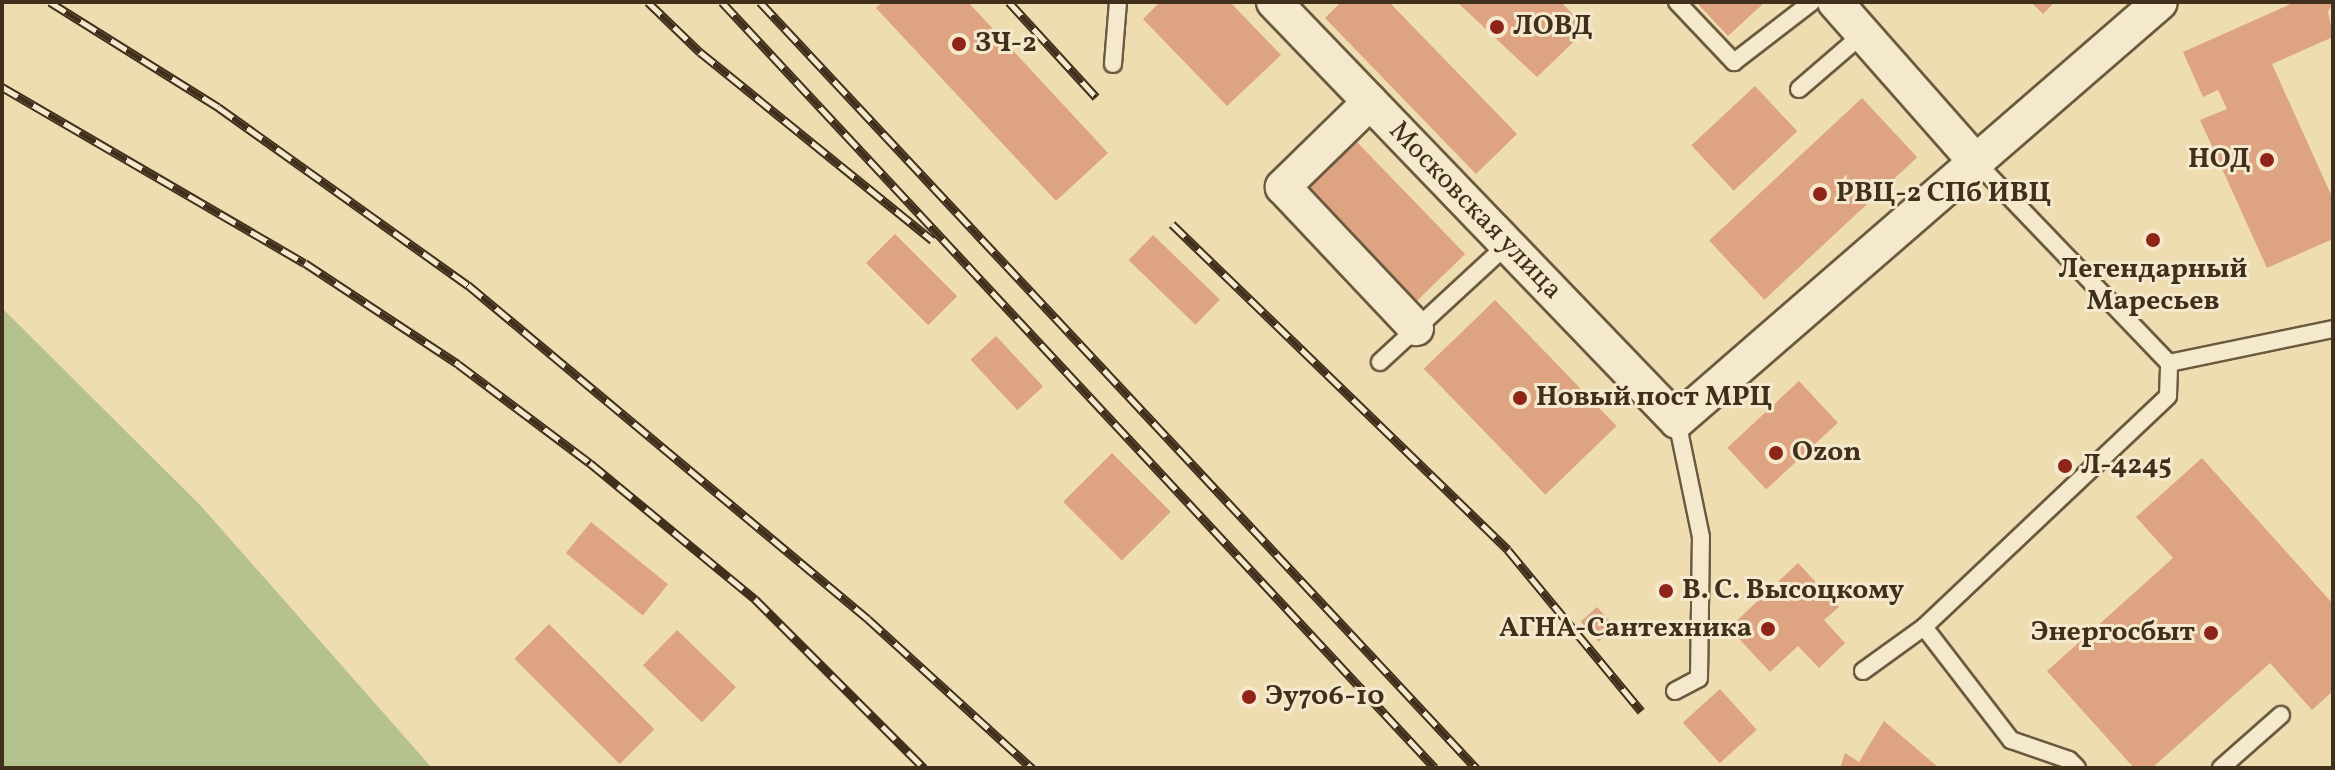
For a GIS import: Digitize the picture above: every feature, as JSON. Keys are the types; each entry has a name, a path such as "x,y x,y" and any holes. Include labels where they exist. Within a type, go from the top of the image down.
{"street":[{"name":"Московская улица","path":"1274,2 1677,421"},
{"path":"1835,2 1978,164"},
{"path":"1677,421 1978,164 2160,2"},
{"path":"1370,102 1283,187 1416,328"}],"lane":[{"path":"1113,64 1118,2"},
{"path":"1677,2 1734,62 1812,2"},
{"path":"1799,89 1864,33"},
{"path":"1863,671 1924,627 2168,396 2169,363 1978,164"},
{"path":"1380,362 1507,245"},
{"path":"2169,363 2333,329"},
{"path":"1675,691 1699,678 1701,537 1677,421"},
{"path":"1924,627 2011,740 2069,760 2077,768"},
{"path":"2221,768 2281,715"}],"green space":[{"path":"2,308 201,506 432,768 2,768"}],"building":[{"path":"883,2 968,2 1108,153 1056,201 876,8"},
{"path":"1160,2 1230,2 1281,55 1227,106 1143,19"},
{"path":"1341,2 1389,2 1517,134 1476,174 1325,18"},
{"path":"1457,2 1561,2 1587,29 1537,77"},
{"path":"1696,2 1765,2 1728,36"},
{"path":"2031,2 2055,2 2043,14"},
{"name":"НОД","path":"2295,2 2333,2 2328,12 2333,37 2272,64 2333,199 2333,239 2267,268 2200,120 2227,109 2218,90 2203,97 2183,52"},
{"path":"1755,86 1797,131 1734,191 1691,145"},
{"name":"РВЦ-2 СПб ИВЦ","path":"1862,98 1917,157 1764,300 1709,241"},
{"path":"1354,139 1465,254 1410,307 1299,192"},
{"path":"895,234 957,296 928,325 866,263"},
{"path":"1153,235 1220,300 1196,325 1129,260"},
{"name":"Новый пост МРЦ","path":"1495,300 1617,426 1545,495 1424,369"},
{"path":"996,336 1043,386 1017,410 970,360"},
{"path":"1799,381 1838,423 1766,490 1727,448"},
{"path":"1112,453 1171,512 1122,560 1063,502"},
{"name":"Энергосбыт","path":"2202,458 2333,604 2333,691 2312,710 2270,663 2152,768 2134,768 2047,671 2173,558 2136,517"},
{"path":"591,522 668,584 643,615 566,553"},
{"path":"1798,563 1839,607 1824,620 1845,643 1819,668 1798,646 1770,672 1729,628"},
{"path":"1597,607 1615,627 1599,642 1581,622"},
{"path":"549,624 654,729 620,764 514,659"},
{"path":"677,630 736,687 702,722 643,665"},
{"path":"1720,689 1757,730 1720,763 1683,722"},
{"path":"1884,721 1939,768 1840,768 1845,753 1859,762"}],"railway":[{"path":"50,2 218,107 468,285 868,619 1032,768"},
{"path":"648,2 700,52 932,240"},
{"path":"722,2 1435,768"},
{"path":"760,2 1476,768"},
{"path":"1009,2 1096,97"},
{"path":"2,87 305,263 458,364 590,463 755,599 924,768"},
{"path":"1172,224 1508,550 1641,711"}],"place":[{"name":"ЛОВД","path":"1497,27"},
{"name":"ЗЧ-2","path":"959,44"},
{"name":"НОД","path":"2267,160"},
{"name":"РВЦ-2 СПб ИВЦ","path":"1820,194"},
{"name":"Легендарный Маресьев","path":"2153,240"},
{"name":"Новый пост МРЦ","path":"1520,398"},
{"name":"Ozon","path":"1776,453"},
{"name":"Л-4245","path":"2065,466"},
{"name":"В. С. Высоцкому","path":"1666,591"},
{"name":"АГНА-Сантехника","path":"1768,629"},
{"name":"Энергосбыт","path":"2211,633"},
{"name":"Эу706-10","path":"1249,697"}]}
